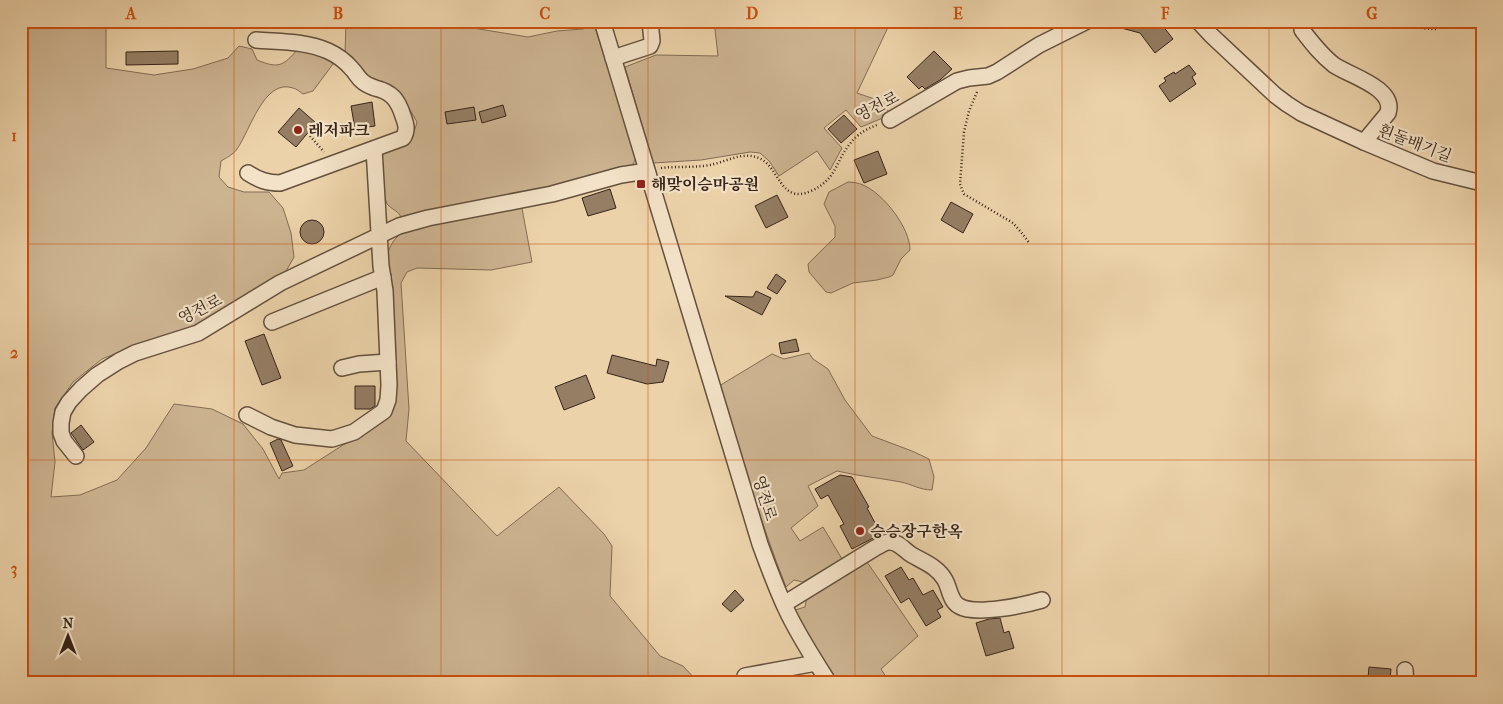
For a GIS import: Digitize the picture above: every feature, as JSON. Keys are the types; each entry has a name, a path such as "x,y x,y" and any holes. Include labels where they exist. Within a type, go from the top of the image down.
{"street":[{"name":"영전로","path":"602,21 760,544 784,604 806,646 829,683"},
{"path":"613,58 650,46 652,41 650,21"},
{"name":"영전로","path":"890,120 957,80 988,76 997,72 1039,45 1087,21"},
{"name":"흰돌배기길","path":"1198,21 1238,61 1286,104 1364,142 1433,170 1482,183"},
{"name":"흰돌배기길","path":"1302,30 1321,54 1335,66 1383,92 1389,101 1390,108 1388,113 1364,142"},
{"path":"248,173 258,180 280,183 404,138 406,133 406,126 399,102 378,88 367,86 353,70 329,51 302,43 256,40"},
{"path":"247,415 271,427 295,435 332,439 354,432 384,411 388,400 388,362 385,291 374,149"},
{"name":"영전로","path":"76,456 61,433 63,412 69,402 98,375 135,353 198,333 280,283 399,226 428,218 552,194 621,175 647,172"},
{"path":"272,322 383,277"},
{"path":"342,368 359,364 388,362"},
{"path":"784,604 875,548 890,542 896,543 937,570 945,579 952,600 958,606 968,610 1024,605 1042,600"},
{"path":"744,676 816,663"}],"path":[{"path":"1405,21 1424,29 1437,29"},
{"path":"988,76 975,94 969,111 964,132 960,184 964,194 1013,223 1030,244"},
{"name":"영전로","path":"647,172 662,168 712,165 751,156 760,158 768,165 784,188 791,193 800,194 812,191 830,179 849,144 858,135 890,120"},
{"path":"310,136 321,148 329,165"}],"shaded area":[{"path":"21,21 112,21 106,24 106,68 154,75 193,69 228,58 239,46 252,49 257,60 276,65 284,62 298,49 328,57 333,64 313,91 303,94 294,88 283,87 274,91 259,108 236,151 221,161 219,177 228,187 244,192 269,192 283,208 291,233 294,257 285,273 203,325 135,346 102,359 73,382 55,408 52,433 55,462 51,497 80,495 117,480 146,448 174,404 212,409 243,424 263,449 279,479 282,473 304,470 343,445 363,435 390,412 386,264 389,249 393,242 403,231 521,203 532,262 491,270 417,268 407,272 401,283 409,409 406,441 497,536 559,487 604,534 612,546 610,596 660,656 683,666 699,683 21,683 21,505 28,500 21,461"},
{"path":"346,21 430,21 528,37 557,31 583,29 594,24 636,158 632,166 594,178 402,219 386,201 382,150 409,139 417,122 402,96 369,78 363,69 345,54"},
{"path":"714,21 891,21 857,93 883,102 890,115 861,127 846,110 824,128 842,148 830,170 817,151 779,176 769,161 760,153 750,152 701,160 653,163 625,67 656,55 718,56"},
{"path":"848,182 871,189 887,204 906,232 910,250 901,259 893,275 877,280 853,283 831,293 826,292 809,272 808,264 835,237 835,226 824,204 829,192"},
{"path":"809,353 813,359 828,369 845,400 872,436 929,459 934,477 932,490 928,490 901,482 837,471 808,486 818,506 791,528 800,541 823,527 842,559 803,582 794,580 786,587 759,512 719,386 772,354 784,359"},
{"path":"867,562 918,636 881,669 890,683 838,683 813,645 795,610 805,607 807,596"}],"building":[{"path":"1110,21 1159,21 1173,39 1155,53 1140,33 1110,25"},
{"path":"178,51 178,64 126,65 126,52"},
{"path":"934,51 952,69 940,80 925,89 922,86 919,89 907,77"},
{"path":"1189,65 1196,74 1192,77 1196,84 1170,102 1159,86 1166,81 1164,78 1174,72 1175,74"},
{"path":"372,102 375,126 355,129 351,106"},
{"path":"503,105 506,116 482,123 479,112"},
{"path":"474,107 476,120 447,124 445,112"},
{"path":"299,108 316,123 296,147 278,132"},
{"path":"844,115 857,129 841,143 828,129"},
{"path":"878,151 887,174 864,183 854,160"},
{"path":"610,189 616,208 588,216 582,198"},
{"path":"777,195 788,217 766,228 755,206"},
{"path":"951,202 973,214 963,233 941,220"},
{"path":"312,220 317,221 323,227 323,237 317,243 312,244 307,243 301,237 300,232 301,227 307,221"},
{"path":"776,274 786,281 777,294 767,288"},
{"path":"756,291 771,298 762,315 725,296 753,297"},
{"path":"264,334 281,378 262,385 245,341"},
{"path":"796,339 799,351 781,354 779,343"},
{"path":"612,355 656,366 657,359 669,362 663,382 647,384 607,373"},
{"path":"586,375 595,398 564,410 555,387"},
{"path":"355,386 375,386 375,406 370,409 355,409"},
{"path":"81,425 94,442 83,450 71,433"},
{"path":"278,439 281,440 293,466 282,471 270,443"},
{"path":"840,475 852,477 869,507 867,508 881,534 852,549 840,526 844,524 828,495 821,499 815,489"},
{"path":"901,567 909,580 913,578 923,595 933,590 943,607 937,610 941,617 926,626 909,598 901,603 885,576"},
{"path":"735,590 744,600 731,612 722,604"},
{"path":"1000,618 1004,633 1009,631 1014,648 986,656 976,623"},
{"path":"1369,667 1391,669 1390,680 1368,678"}],"place":[{"name":"레저파크","path":"298,130"},
{"name":"해맞이승마공원","path":"641,184"},
{"name":"승승장구한옥","path":"860,531"}]}
